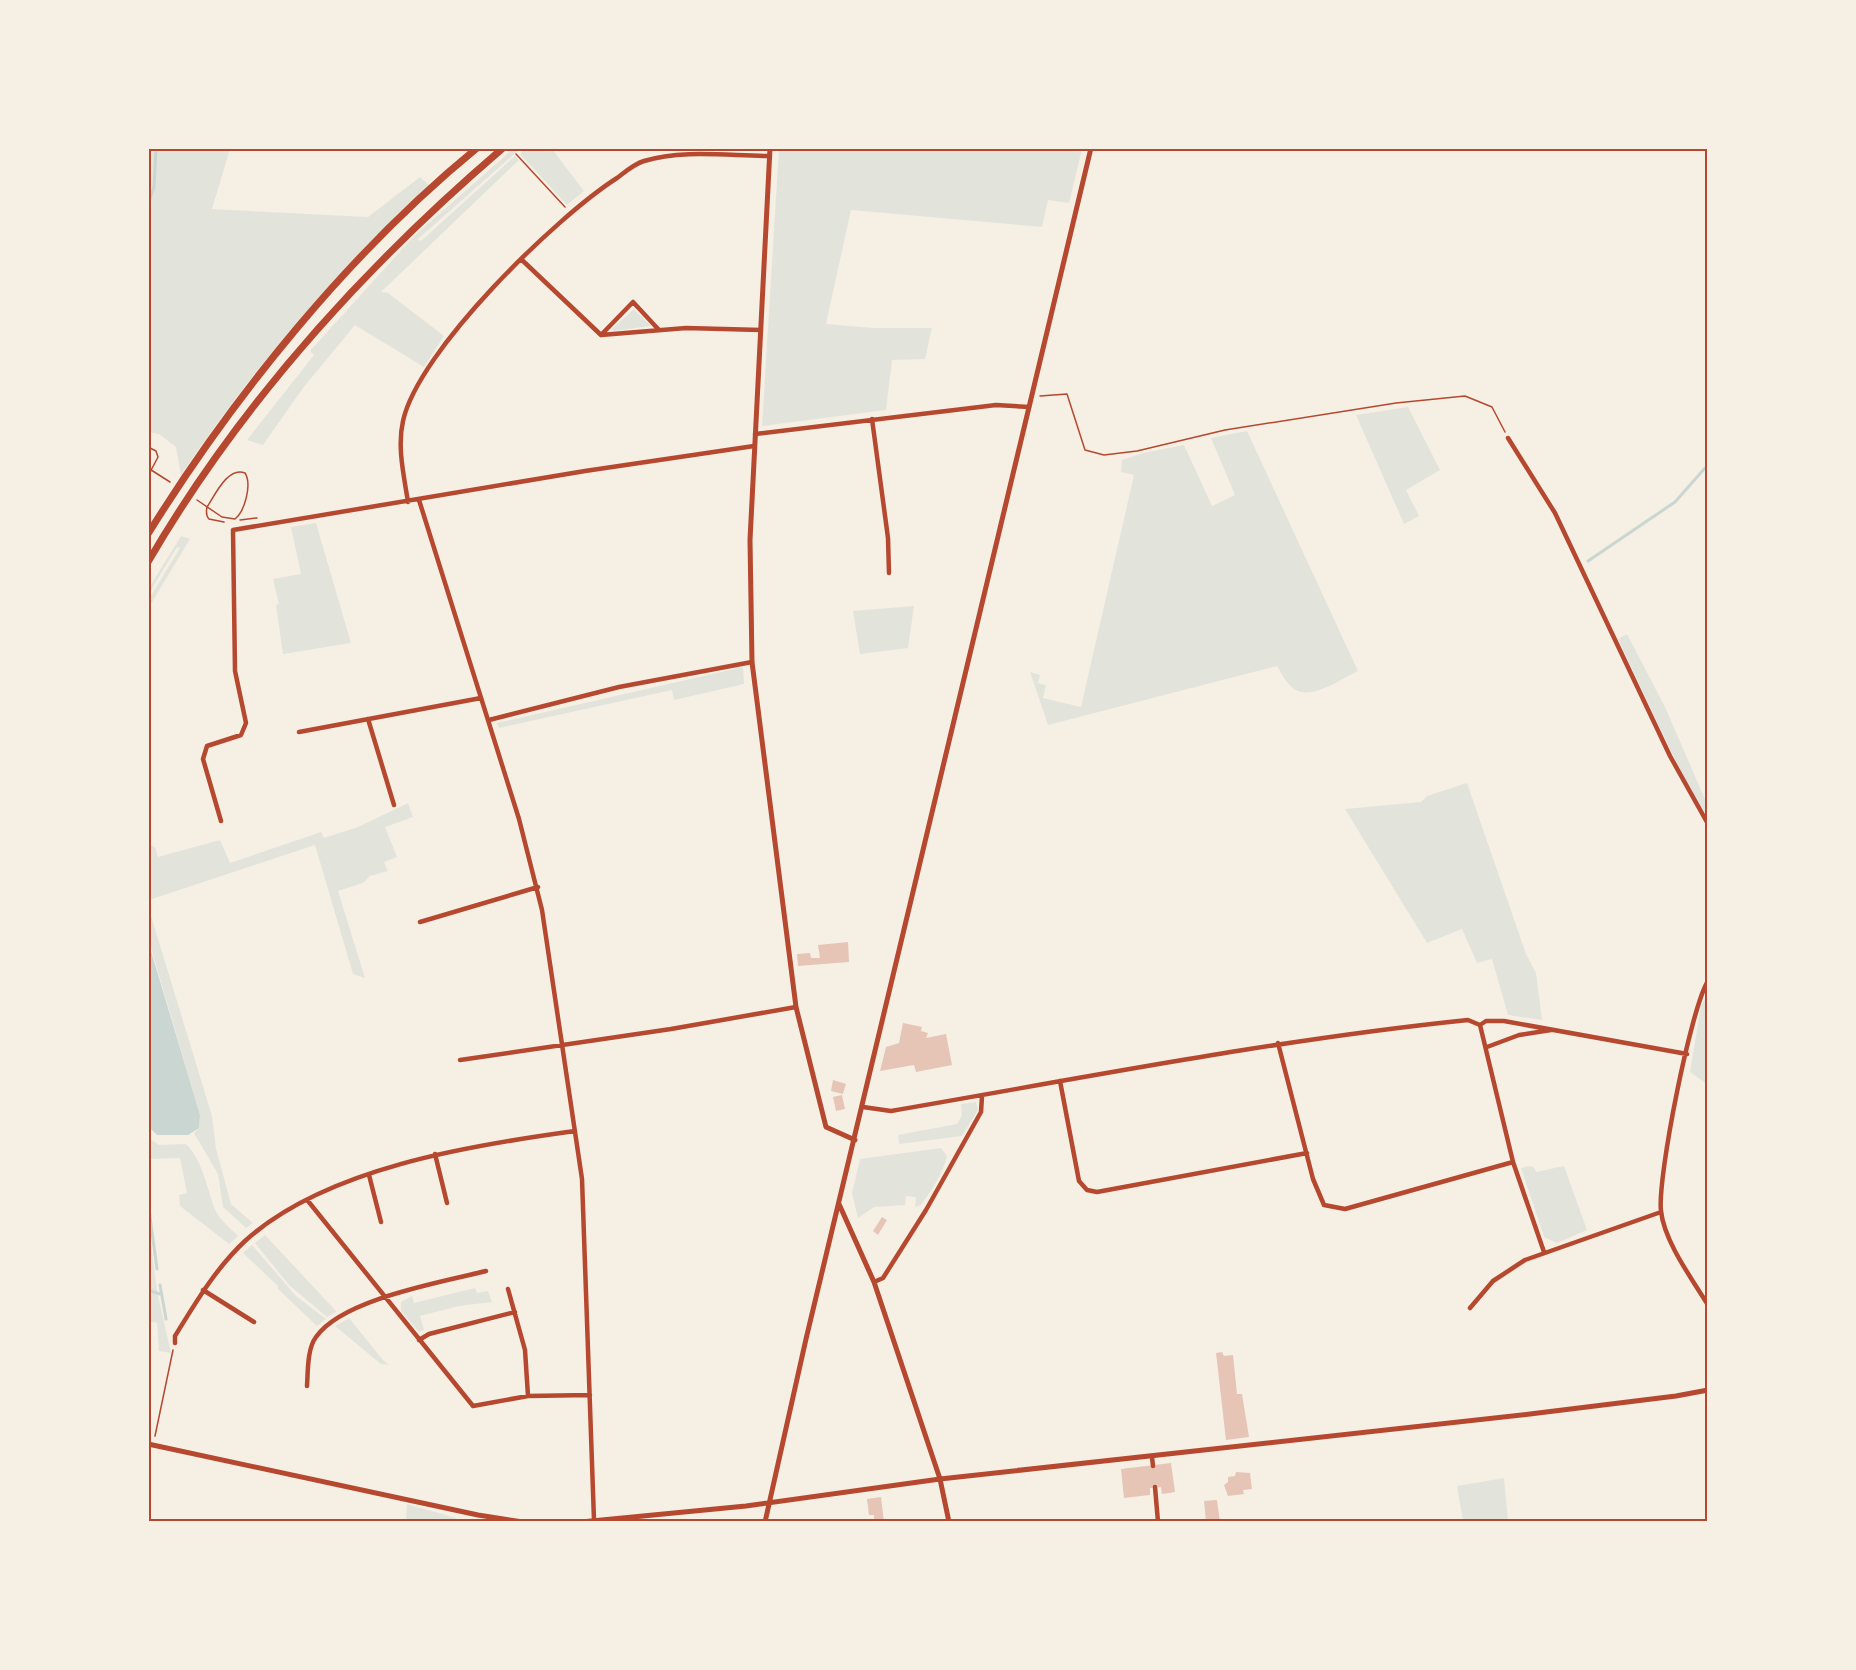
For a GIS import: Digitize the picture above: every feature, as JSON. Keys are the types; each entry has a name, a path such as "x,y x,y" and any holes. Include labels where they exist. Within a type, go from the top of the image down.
{"main road":[{"path":"148,534 213,436 259,374 304,321 369,251 477,148"},
{"path":"148,562 225,443 319,328 385,256 448,195 503,148"}],"street":[{"path":"770,148 750,550 752,662 796,1007 826,1127 855,1140"},
{"path":"765,1521 1091,148"},
{"path":"408,502 401,451 403,421 411,398 441,349 468,316 570,212 641,162 661,157 770,156"},
{"path":"522,260 601,335 686,328 761,330"},
{"path":"601,335 633,302 659,330"},
{"path":"755,434 996,405 1029,407"},
{"path":"873,419 888,538 889,573"},
{"path":"1508,438 1555,513 1670,756 1707,824"},
{"path":"221,821 203,759 204,751 207,746 241,735 246,723 235,671 232,530 585,471 754,446"},
{"path":"419,500 489,720 538,887 582,1179 594,1520"},
{"path":"489,720 619,687 752,662"},
{"path":"299,732 481,698"},
{"path":"368,719 394,805"},
{"path":"420,922 538,887"},
{"path":"1707,981 1696,1005 1669,1141 1661,1212 1682,1264 1707,1305"},
{"path":"460,1059 796,1007"},
{"path":"863,1107 891,1112 1278,1043 1468,1020 1480,1025 1513,1162 1544,1252"},
{"path":"1480,1025 1486,1021 1504,1021 1560,1029 1687,1054"},
{"path":"1487,1047 1519,1035 1560,1029"},
{"path":"1278,1043 1318,1196 1324,1205 1336,1209 1376,1201 1513,1162"},
{"path":"1060,1081 1079,1181 1087,1190 1097,1192 1163,1182 1307,1153"},
{"path":"874,1282 883,1278 926,1210 981,1112 981,1096"},
{"path":"175,1343 175,1336 217,1270 248,1239 284,1213 369,1175 435,1154 575,1131"},
{"path":"435,1154 447,1203"},
{"path":"369,1175 381,1222"},
{"path":"309,1201 473,1406 528,1396 590,1395"},
{"path":"839,1204 874,1282 940,1479 949,1521"},
{"path":"1470,1308 1504,1272 1544,1252 1661,1212"},
{"path":"307,1386 315,1337 344,1314 386,1297 486,1271"},
{"path":"508,1289 525,1350 528,1396"},
{"path":"204,1290 254,1323"},
{"path":"419,1340 429,1334 515,1312"},
{"path":"581,1521 769,1502 940,1479 1530,1414 1707,1390"},
{"path":"151,1445 478,1515 523,1521"},
{"path":"1152,1456 1153,1466"},
{"path":"1155,1487 1158,1521"}],"path":[{"path":"516,154 570,212"},
{"path":"1032,397 1067,394 1084,450 1104,455 1137,451 1225,430 1396,403 1465,396 1492,407 1508,438"},
{"path":"148,447 156,451 158,457 148,476"},
{"path":"148,468 176,486"},
{"path":"195,499 224,518 235,519 241,513 248,485 246,475 237,471 230,474 212,500 207,508 207,517 215,523 224,522"},
{"path":"151,1445 175,1343"}],"shaded area":[{"path":"514,148 520,149 418,239 421,241 515,156 519,160 381,292 388,293 444,336 424,367 355,325 303,388 263,445 247,440 314,355 310,351 414,236"},
{"path":"148,149 230,149 212,209 368,217 420,177 429,185 328,287 266,359 181,475 176,447 159,434 149,432"},
{"path":"526,149 552,149 584,191 567,205 520,154"},
{"path":"779,149 1082,149 1069,203 1048,200 1042,227 851,210 826,324 873,328 932,328 925,359 892,360 886,410 762,426"},
{"path":"634,309 651,326 613,331 612,329"},
{"path":"1408,407 1440,470 1406,490 1419,516 1404,524 1356,415"},
{"path":"1247,431 1358,671 1326,688 1301,692 1289,684 1277,666 1048,725 1030,672 1040,675 1038,683 1046,685 1043,698 1081,707 1134,475 1121,472 1122,460 1143,453 1184,445 1212,506 1235,495 1211,438"},
{"path":"316,523 351,643 283,654 276,605 279,604 273,579 301,574 291,527"},
{"path":"181,536 190,539 149,607 149,599 180,548 177,547 149,593 149,588"},
{"path":"914,606 908,648 860,654 853,611"},
{"path":"1627,634 1665,707 1707,804 1707,818 1680,770 1618,639"},
{"path":"743,667 744,684 674,700 672,690 499,728 497,723"},
{"path":"1467,783 1526,954 1536,973 1542,1020 1508,1015 1492,959 1477,963 1462,929 1427,943 1345,809 1421,802 1427,796"},
{"path":"408,803 413,817 385,827 397,857 384,862 388,871 370,876 363,883 338,891 365,978 353,974 315,845 149,900 149,845 155,847 158,857 220,840 230,863 321,832 324,838 358,827"},
{"path":"148,906 212,1116 216,1149 231,1204 253,1223 246,1228 223,1207 218,1174 194,1133 199,1128 200,1115 149,941"},
{"path":"148,941 200,1115 199,1128 188,1135 157,1135 150,1128"},
{"path":"1707,994 1707,1084 1690,1072 1701,1006"},
{"path":"976,1102 978,1110 962,1136 899,1144 898,1135 957,1124 962,1115 961,1104"},
{"path":"149,1138 159,1145 186,1144 191,1150 200,1165 216,1211 238,1236 229,1244 180,1206 179,1195 187,1193 180,1158 149,1159"},
{"path":"941,1148 947,1156 945,1163 921,1205 915,1207 916,1197 906,1196 905,1205 874,1207 858,1218 852,1193 860,1159"},
{"path":"1564,1166 1587,1230 1557,1243 1544,1237 1521,1168 1534,1167 1536,1172"},
{"path":"148,1220 157,1291 171,1353 159,1351 157,1323 149,1321"},
{"path":"265,1235 336,1312 327,1317 289,1285 255,1243"},
{"path":"252,1245 296,1296 326,1319 317,1326 278,1289 278,1286 243,1253"},
{"path":"475,1288 477,1293 488,1291 492,1302 459,1306 420,1316 424,1330 419,1332 401,1311 401,1302 412,1296 414,1303"},
{"path":"349,1318 389,1365 381,1364 335,1326"},
{"path":"1504,1478 1508,1521 1463,1521 1457,1486"},
{"path":"407,1504 456,1518 458,1521 406,1521"}],"building":[{"path":"848,942 849,962 798,966 797,954 810,953 811,958 820,958 818,945"},
{"path":"903,1023 922,1027 921,1031 928,1033 926,1038 946,1034 952,1065 916,1072 914,1065 880,1071 886,1047 899,1043"},
{"path":"833,1080 846,1084 843,1094 831,1091"},
{"path":"842,1095 845,1109 836,1111 833,1097"},
{"path":"882,1217 887,1220 878,1235 873,1231"},
{"path":"1222,1352 1224,1356 1233,1355 1237,1394 1242,1394 1249,1437 1226,1440 1216,1353"},
{"path":"1171,1463 1175,1492 1162,1494 1161,1487 1150,1488 1150,1495 1124,1498 1121,1469"},
{"path":"1236,1472 1250,1473 1252,1489 1243,1490 1244,1494 1228,1496 1224,1485 1228,1482 1228,1477 1235,1476"},
{"path":"881,1497 884,1522 874,1522 874,1515 869,1515 867,1499"},
{"path":"1217,1500 1220,1522 1206,1522 1204,1501"}],"waterway":[{"path":"148,204 154,187 156,148"},
{"path":"1588,561 1675,502 1705,468"},
{"path":"148,1202 157,1269"},
{"path":"160,1285 166,1319"},
{"path":"148,1290 160,1294"}]}
